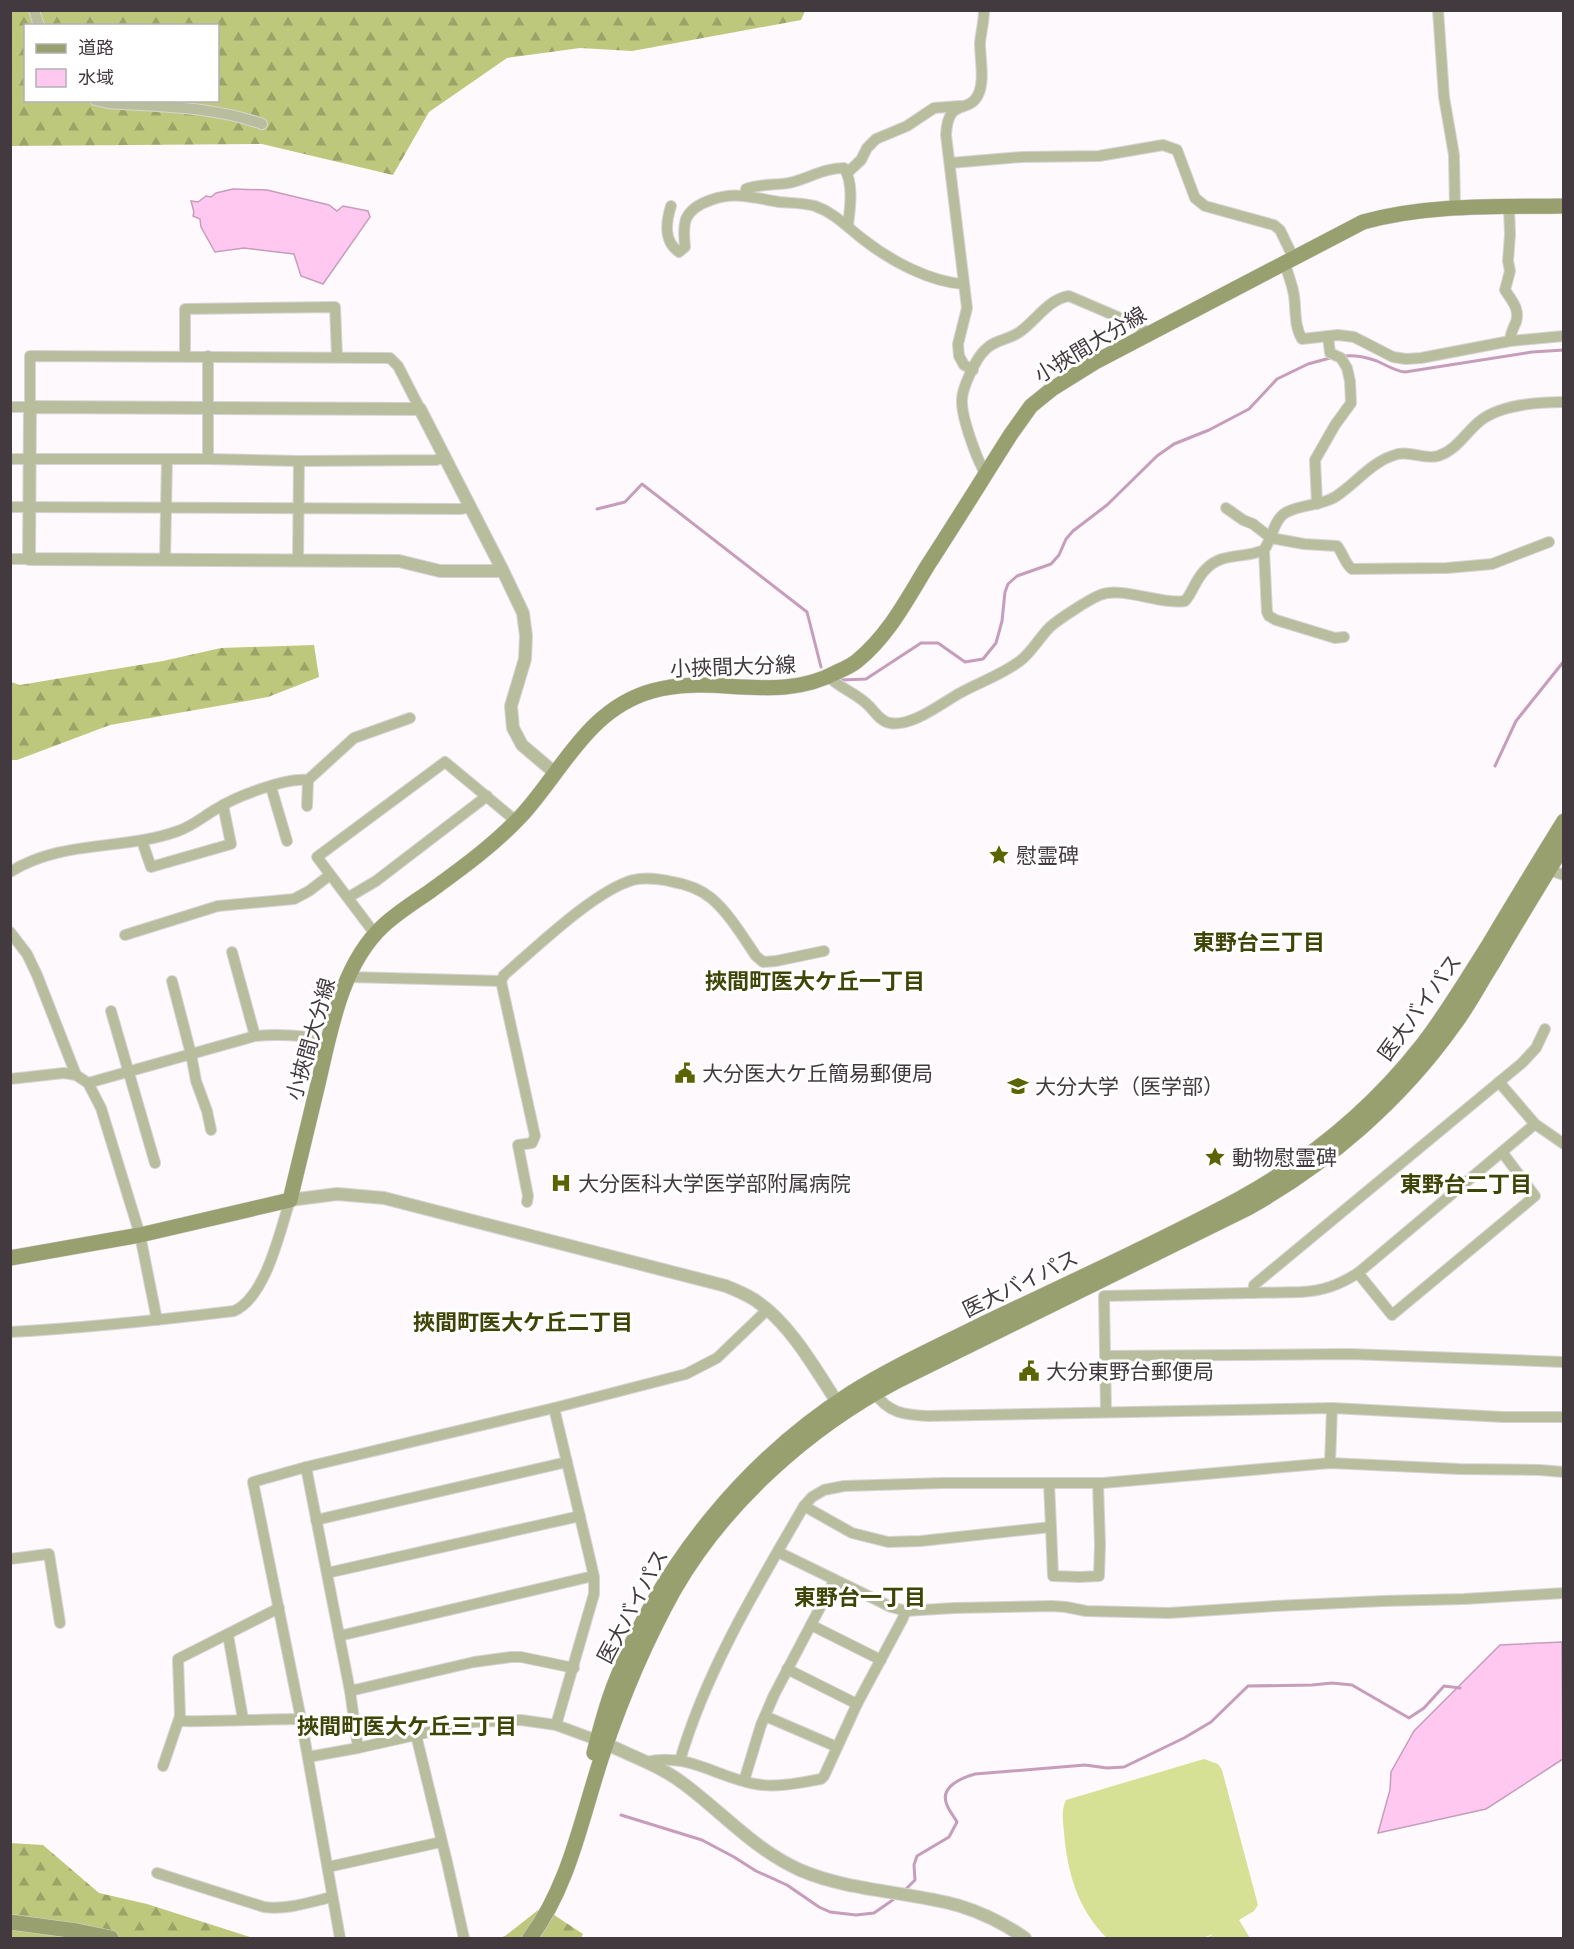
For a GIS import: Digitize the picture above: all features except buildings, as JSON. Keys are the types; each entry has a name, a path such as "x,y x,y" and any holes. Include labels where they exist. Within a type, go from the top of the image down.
{"main road":[{"name":"小挾間大分線","path":"290,1200 329,1041 349,977 362,953 375,934 396,915 485,850 516,821 594,724 636,696 671,687 782,688 804,686 829,677 855,663 885,635 1031,406 1052,389 1148,333 1363,222 1425,209 1563,206"},
{"name":"医大バイパス","path":"530,1938 556,1895 576,1838 585,1784 602,1742 615,1682 640,1628 670,1575 692,1543 750,1476 794,1435 840,1407 881,1376 1239,1199 1278,1176 1333,1136 1394,1078 1433,1031 1461,991 1563,821"},
{"name":"医大バイパス","path":"840,1407 875,1393 1248,1208 1284,1187 1329,1155 1400,1090 1454,1025 1563,845"},
{"path":"10,1258 140,1236 290,1200"},
{"path":"10,1922 111,1938"}],"street":[{"path":"973,370 964,365 959,356 958,344 967,308 946,135 947,122 952,112 974,101 980,93 980,42 984,10"},
{"path":"1438,10 1444,97 1454,154 1455,208"},
{"path":"102,102 210,111 246,118 262,124"},
{"path":"847,173 861,160 867,148 876,139 907,126 934,108 962,106"},
{"path":"950,163 1011,157 1106,155 1163,145 1177,150 1195,198 1205,206 1274,225 1280,230 1288,260 1299,334 1302,339 1338,335 1354,337 1393,357 1406,359 1510,341 1563,336"},
{"path":"745,196 746,189 755,186 792,182 824,170 844,168 847,173 850,195 848,225"},
{"path":"671,206 666,222 668,238 673,248 679,252 685,247 686,219 693,210 722,197 745,196 816,207 848,225 863,240 894,261 928,275 964,284"},
{"path":"1509,207 1508,261 1510,271 1505,290 1514,303 1517,313 1510,341"},
{"path":"986,474 981,467 969,433 962,400 966,384 983,351 988,346 1019,333 1060,297 1069,296 1132,323 1148,333"},
{"path":"185,356 185,309 335,307 337,356"},
{"path":"1317,504 1315,460 1351,403 1347,368 1341,358 1330,353 1328,336"},
{"path":"29,559 30,356 390,358 398,366 523,613 526,636 525,659 511,706 513,728 522,745 555,773"},
{"path":"208,356 208,459"},
{"path":"1344,637 1335,638 1276,620 1267,612 1264,550 1279,520 1286,512 1335,497 1380,460 1401,454 1412,454 1423,458 1439,455 1459,443 1481,420 1498,411 1534,404 1563,402"},
{"path":"10,407 420,410"},
{"path":"10,459 299,461 436,460 445,457"},
{"path":"165,560 167,459"},
{"path":"298,561 299,461"},
{"path":"10,507 470,507"},
{"path":"1226,508 1271,538 1304,544 1337,546 1352,569 1447,568 1492,564 1549,542"},
{"path":"829,677 867,704 882,720 889,723 912,719 934,710 959,693 986,681 1020,661 1051,626 1102,594 1185,601 1205,570 1216,560 1264,550"},
{"path":"10,559 399,561 440,571 503,571"},
{"path":"10,872 40,856 142,841 180,831 254,790 271,788 286,780 308,780 354,738 410,718"},
{"path":"375,934 317,857 445,762 516,821"},
{"path":"307,806 308,780"},
{"path":"271,788 287,841"},
{"path":"348,897 376,881 487,796"},
{"path":"142,841 151,867 231,844 224,805"},
{"path":"1552,871 1563,875"},
{"path":"125,935 218,906 294,899 330,875"},
{"path":"527,1202 528,1196 518,1145 532,1143 535,1136 501,981 504,975 609,890 636,880 650,878 683,884 710,897 756,956 764,962 824,951"},
{"path":"10,932 27,954 38,975 76,1075"},
{"path":"232,952 255,1036"},
{"path":"349,977 501,981"},
{"path":"172,981 196,1081 212,1131"},
{"path":"111,1011 155,1162"},
{"path":"1253,1293 1254,1286 1499,1082 1536,1048 1545,1029"},
{"path":"88,1083 255,1036 279,1034 329,1041"},
{"path":"10,1079 64,1073 76,1075 88,1083 101,1108 140,1236 157,1320"},
{"path":"1499,1082 1535,1124 1563,1144"},
{"path":"1106,1411 1104,1296 1320,1291 1339,1284 1358,1273 1535,1124"},
{"path":"1358,1273 1392,1315 1535,1196 1502,1152"},
{"path":"10,1332 79,1328 234,1311 243,1307 255,1294 266,1271 290,1200 320,1195 374,1196 726,1286 752,1298 767,1310 796,1342 840,1407"},
{"path":"340,1938 302,1719 254,1482 306,1467 554,1408 695,1370 717,1358 767,1310"},
{"path":"1106,1356 1349,1354 1563,1362"},
{"path":"875,1393 888,1408 905,1415 928,1416 1332,1408 1503,1417 1563,1417"},
{"path":"554,1408 593,1576 594,1594 556,1725"},
{"path":"1330,1463 1332,1408"},
{"path":"316,1520 567,1462"},
{"path":"680,1760 690,1726 727,1644 804,1506 812,1497 824,1490 844,1486 942,1483 1098,1483 1330,1463 1563,1472"},
{"path":"306,1467 350,1691 358,1748"},
{"path":"1049,1483 1053,1576 1080,1577 1099,1576 1098,1483"},
{"path":"804,1506 852,1533 888,1542 921,1541 1051,1527"},
{"path":"327,1573 580,1516"},
{"path":"778,1552 834,1581 891,1607 906,1611 1052,1606 1086,1611 1169,1613 1563,1593"},
{"path":"10,1559 49,1554 60,1623"},
{"path":"339,1636 593,1576"},
{"path":"744,1781 765,1716 787,1669 834,1581"},
{"path":"163,1766 179,1721 178,1659 279,1608"},
{"path":"646,1762 662,1758 680,1760 744,1781 774,1786 821,1779 906,1611"},
{"path":"811,1625 881,1660"},
{"path":"228,1635 243,1719"},
{"path":"350,1691 474,1662 511,1657 574,1668"},
{"path":"787,1669 857,1704"},
{"path":"765,1716 837,1748"},
{"path":"179,1721 302,1719"},
{"path":"308,1758 474,1722 521,1720 556,1725 602,1742 682,1782 759,1847 797,1869 846,1885 961,1906 1025,1938"},
{"path":"416,1735 464,1938"},
{"path":"328,1867 441,1842"},
{"path":"157,1873 275,1908 285,1908 332,1897"}],"green space":[{"path":"10,11 805,11 801,20 632,51 580,48 507,58 429,112 393,175 262,144 11,146"},
{"path":"314,645 319,677 268,697 110,725 17,760 11,760 11,682 20,685 163,661 221,648"},
{"path":"1204,1759 1218,1764 1222,1770 1258,1905 1254,1911 1239,1920 1250,1938 1206,1938 1214,1934 1202,1938 1107,1938 1081,1903 1071,1876 1063,1820 1066,1800"},
{"path":"10,1843 43,1845 99,1893 147,1904 253,1938 11,1938"},
{"path":"542,1907 583,1934 581,1938 499,1938 505,1936"}],"water":[{"path":"233,189 267,190 329,205 337,211 343,206 368,211 370,217 323,284 301,276 294,254 244,248 215,252 201,227 200,219 193,216 191,201 198,202 206,196 211,197 216,193"},
{"path":"1562,1642 1563,1759 1486,1809 1378,1833 1390,1790 1391,1772 1414,1731 1500,1645"}],"waterway":[{"path":"1343,356 1369,358 1405,372 1532,352 1564,350"},
{"path":"841,680 866,679 921,643 938,643 965,662 983,659 996,643 1002,621 1005,592 1008,584 1017,576 1051,564 1073,531 1107,505 1157,456 1174,444 1209,430 1249,409 1277,379 1308,364 1330,358"},
{"path":"597,509 625,502 642,484 807,612 821,667"},
{"path":"1495,766 1516,721 1564,661"},
{"path":"904,1891 915,1880 914,1865 917,1856 949,1837 957,1822 947,1805 946,1793 953,1784 969,1776 1085,1765 1107,1768 1124,1767 1184,1738 1211,1722 1248,1686 1332,1683 1352,1685 1409,1718 1424,1708 1444,1686 1460,1688"},
{"path":"621,1815 702,1840 756,1871 787,1885 830,1912 856,1915 874,1913 897,1897"}],"place":[{"name":"慰霊碑","path":"999,855"},
{"name":"大分医大ケ丘簡易郵便局","path":"685,1073"},
{"name":"大分大学（医学部）","path":"1018,1086"},
{"name":"動物慰霊碑","path":"1215,1157"},
{"name":"大分医科大学医学部附属病院","path":"561,1183"},
{"name":"大分東野台郵便局","path":"1029,1371"}],"district":[{"name":"東野台三丁目","path":"1259,941"},
{"name":"挾間町医大ケ丘一丁目","path":"815,980"},
{"name":"東野台二丁目","path":"1466,1183"},
{"name":"挾間町医大ケ丘二丁目","path":"523,1321"},
{"name":"東野台一丁目","path":"860,1596"},
{"name":"挾間町医大ケ丘三丁目","path":"407,1725"}]}
